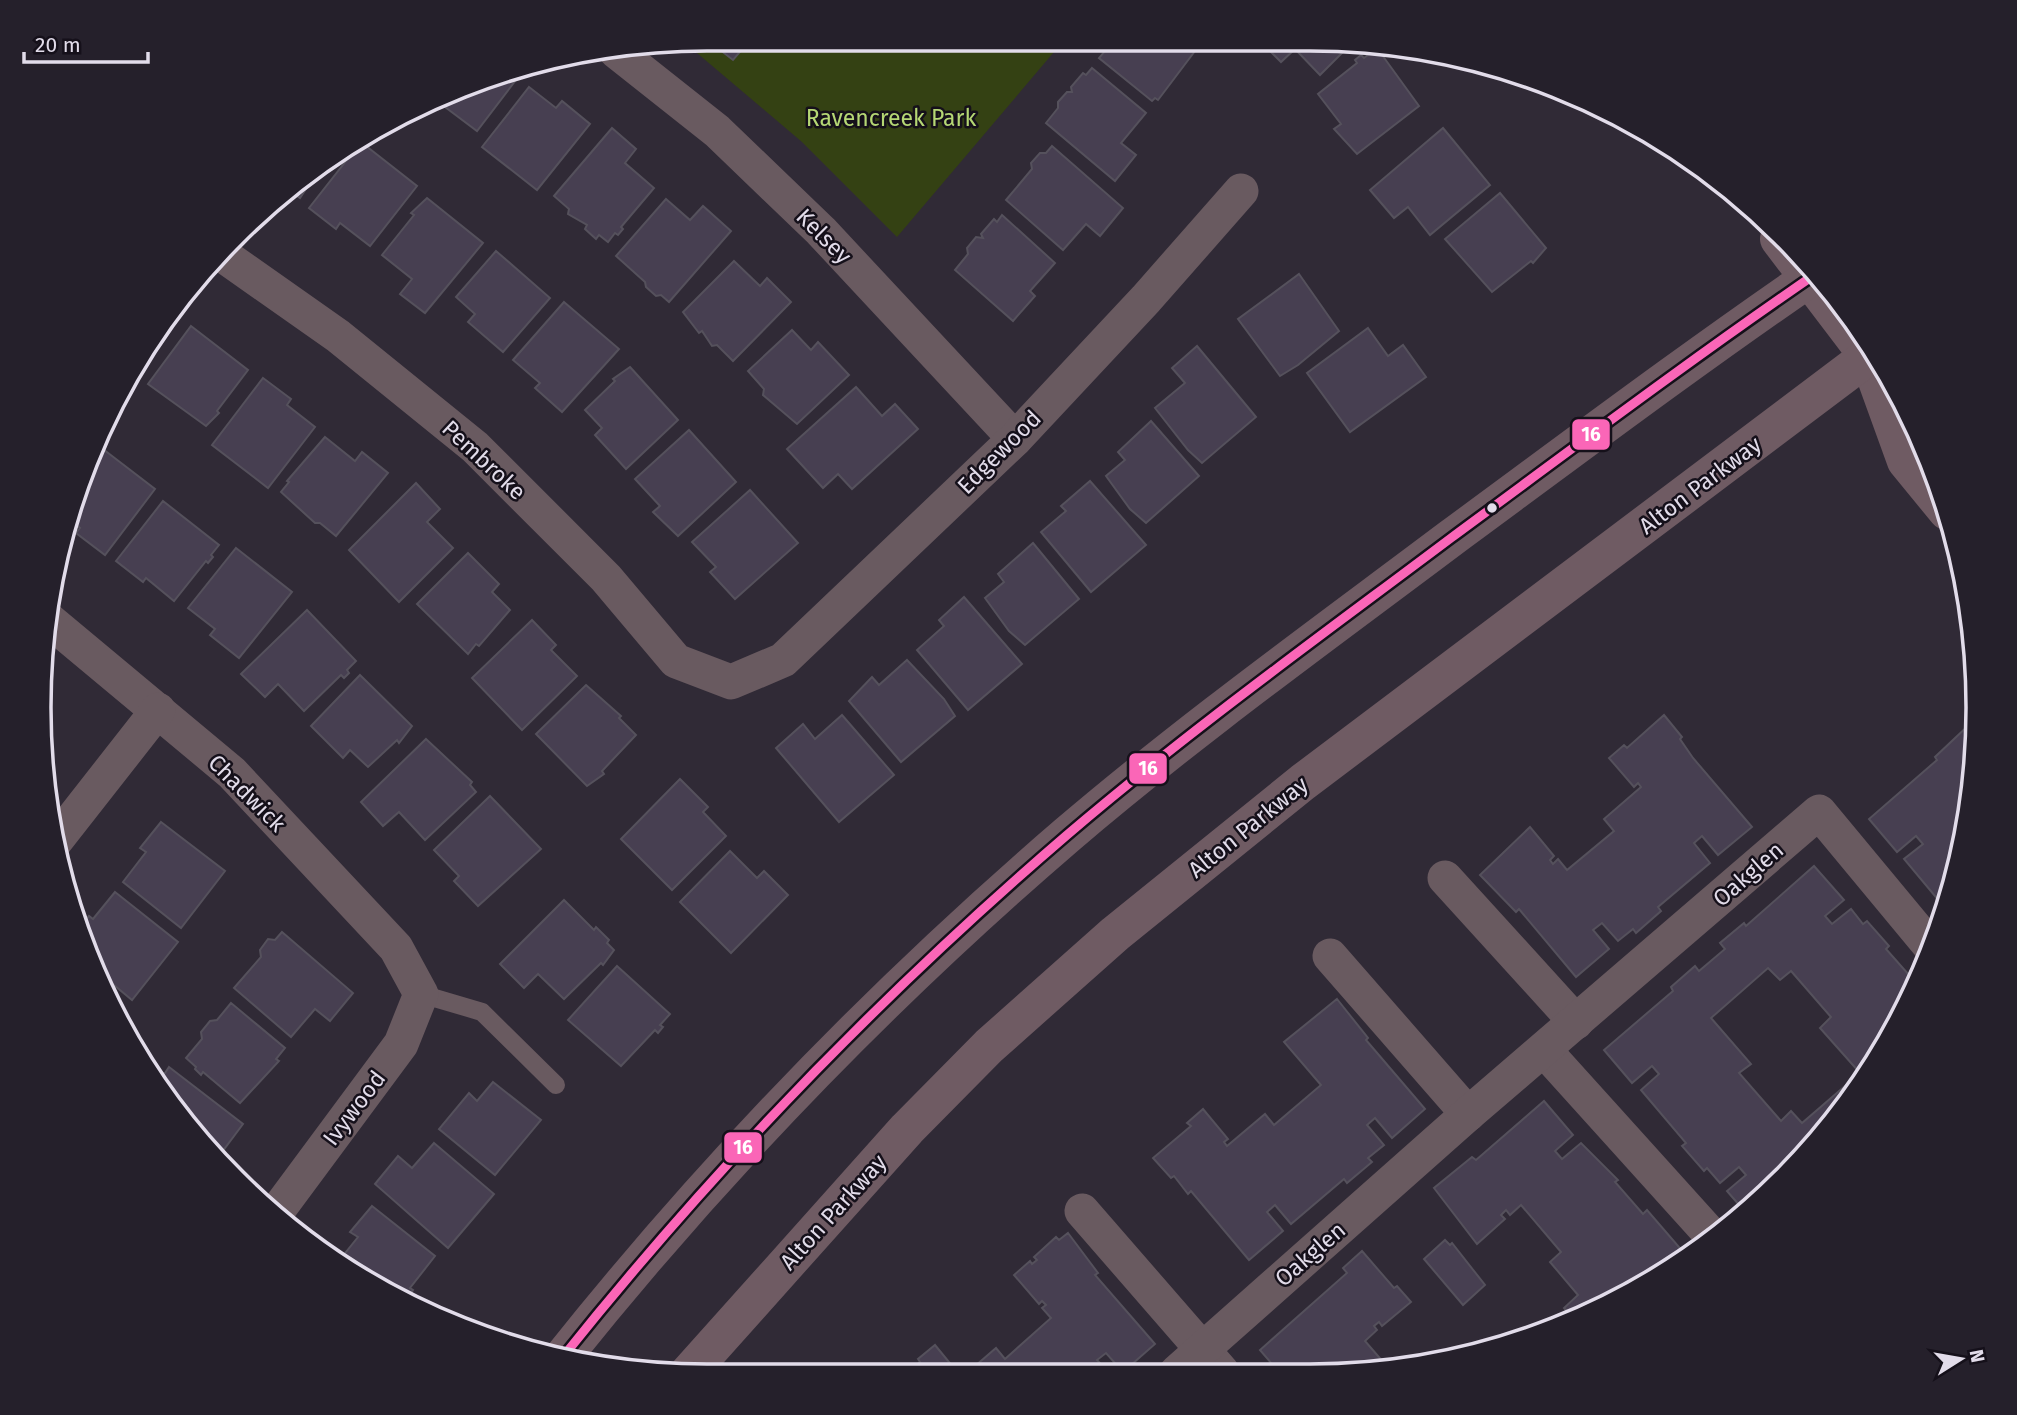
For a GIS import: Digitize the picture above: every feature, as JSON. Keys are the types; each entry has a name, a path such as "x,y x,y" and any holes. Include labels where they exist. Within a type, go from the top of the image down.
{"main road":[{"path":"569,1350 708,1186 807,1079 931,958 1069,834 1209,722 1397,579 1808,280"},
{"name":"Alton Parkway","path":"697,1364 907,1129 989,1046 1115,934 1303,782 1868,362"},
{"path":"1884,390 1906,461 1928,488"}],"street":[{"name":"Kelsey","path":"622,56 717,131 821,231 1015,439"},
{"name":"Edgewood","path":"731,682 783,660 1015,439 1146,299 1241,191"},
{"name":"Pembroke","path":"228,259 338,336 475,447 606,578 676,661 731,682"},
{"name":"Chadwick","path":"56,626 232,774 396,948 421,994"},
{"path":"62,832 158,710"},
{"name":"Oakglen","path":"1082,1211 1201,1364 1468,1114 1545,1051 1819,812 1924,938"},
{"path":"1445,878 1576,1022"},
{"path":"1330,956 1468,1114"},
{"name":"Ivywood","path":"281,1206 401,1044 421,994"},
{"path":"1545,1051 1707,1230"}],"lane":[{"path":"421,994 482,1012 556,1085"}],"green space":[{"name":"Ravencreek Park","path":"695,51 1055,51 897,237 802,142"}],"building":[{"path":"721,51 741,51 733,60"},
{"path":"1105,51 1195,51 1158,100 1155,98 1152,101 1099,58"},
{"path":"1270,51 1293,51 1281,62"},
{"path":"1297,51 1343,52 1320,75"},
{"path":"1370,54 1382,55 1419,106 1357,154 1334,129 1341,124 1318,94 1357,63 1355,60 1361,55 1364,58"},
{"path":"1092,68 1146,113 1121,143 1136,155 1115,181 1046,123 1058,108 1058,102 1067,92 1072,92 1071,87 1083,73 1086,75"},
{"path":"516,80 477,131 444,106"},
{"path":"529,87 556,108 562,101 590,124 537,190 482,147"},
{"path":"612,128 636,149 625,163 654,188 621,227 623,229 618,235 615,233 608,242 599,235 596,239 585,229 587,225 568,214 569,209 554,196"},
{"path":"1443,128 1490,185 1430,235 1408,207 1394,218 1370,190"},
{"path":"367,146 417,186 370,246 340,223 336,229 309,208 349,157"},
{"path":"1052,146 1123,208 1100,236 1086,224 1063,250 1006,200 1032,169 1031,163 1040,153 1046,153"},
{"path":"1500,193 1546,248 1533,263 1531,261 1492,292 1445,239"},
{"path":"427,198 483,243 425,313 400,294 412,279 382,255 414,215 411,213"},
{"path":"666,199 690,220 703,206 731,231 669,302 661,295 656,296 646,287 645,282 616,256"},
{"path":"1002,215 1055,263 1030,291 1035,296 1013,321 955,270 968,254 967,248 976,237 983,238 981,234 994,219 997,222"},
{"path":"496,251 550,298 503,352 468,322 475,314 456,297"},
{"path":"734,261 760,286 767,278 791,302 733,361 717,345 712,346 702,331 699,333 683,312"},
{"path":"1299,274 1339,331 1298,365 1280,376 1238,319"},
{"path":"564,302 619,349 562,412 535,388 540,383 513,360"},
{"path":"191,326 248,370 217,411 219,413 206,426 148,384"},
{"path":"1368,328 1388,356 1403,345 1426,377 1350,432 1307,373"},
{"path":"792,330 811,350 818,342 849,375 797,424 763,395 764,389 748,371"},
{"path":"1197,346 1256,417 1202,463 1188,450 1155,408 1185,383 1172,368"},
{"path":"630,367 678,420 626,469 595,435 602,428 585,410 615,381 613,379"},
{"path":"263,378 291,399 287,405 315,427 268,488 212,445"},
{"path":"856,387 882,416 895,404 918,429 852,489 838,474 823,488 787,449"},
{"path":"1151,421 1199,476 1146,523 1130,509 1106,476 1125,460 1118,452"},
{"path":"689,430 736,482 678,536 653,512 660,506 635,479"},
{"path":"325,437 355,461 362,452 388,473 336,536 320,523 315,523 281,492 289,482 287,481"},
{"path":"104,450 155,489 105,555 76,533 80,528 77,526"},
{"path":"1090,481 1146,545 1091,592 1041,532 1066,511 1061,506"},
{"path":"416,483 440,509 427,522 453,548 399,602 349,550"},
{"path":"750,490 798,543 735,599 710,572 716,567 692,542"},
{"path":"163,501 219,545 211,555 213,557 208,563 206,561 174,601 146,578 143,582 116,561"},
{"path":"1033,543 1079,599 1025,645 1009,631 985,598 1004,582 998,574"},
{"path":"236,548 292,592 239,658 210,635 215,629 188,608"},
{"path":"468,553 499,584 492,592 510,610 479,646 476,644 468,654 417,604"},
{"path":"964,597 1022,664 968,710 917,650 944,626 939,620"},
{"path":"307,610 356,661 347,670 349,673 344,678 341,675 304,711 278,684 265,697 241,674"},
{"path":"532,620 556,645 551,650 577,676 522,730 472,678"},
{"path":"907,660 944,699 955,716 901,762 849,701 872,677 879,685"},
{"path":"360,675 412,726 399,743 397,740 368,767 350,750 343,758 311,726"},
{"path":"586,685 621,716 619,718 636,735 602,771 604,774 587,786 536,734"},
{"path":"842,715 894,775 839,822 776,748 803,724 815,739"},
{"path":"1664,715 1682,737 1680,739 1693,758 1752,827 1718,855 1702,836 1694,843 1710,863 1658,907 1661,911 1636,933 1633,929 1618,941 1602,923 1593,930 1609,949 1576,977 1519,909 1516,912 1480,875 1530,827 1554,856 1550,860 1553,864 1558,859 1567,870 1614,831 1604,819 1641,787 1638,783 1634,787 1609,758 1624,745 1627,748"},
{"path":"1966,728 1961,793 1954,836 1937,899 1904,859 1923,844 1916,836 1897,852 1869,819 1937,760 1935,757"},
{"path":"426,739 472,782 470,785 476,792 425,840 399,812 383,826 361,802"},
{"path":"680,779 708,807 703,812 726,836 672,890 621,839"},
{"path":"490,796 541,849 478,906 454,881 459,876 434,850"},
{"path":"161,822 225,871 181,928 123,882 146,852 140,848"},
{"path":"730,851 757,878 764,871 788,895 731,953 680,902"},
{"path":"1814,866 1844,900 1825,916 1832,924 1851,909 1863,924 1867,921 1889,946 1886,949 1909,975 1899,998 1857,1070 1820,1028 1831,1017 1791,971 1780,980 1768,968 1711,1018 1751,1064 1739,1073 1781,1121 1791,1111 1802,1123 1848,1084 1803,1141 1739,1205 1727,1191 1746,1175 1739,1167 1720,1183 1707,1168 1704,1171 1682,1146 1686,1143 1641,1090 1659,1074 1652,1066 1632,1083 1604,1050 1673,991 1671,987 1695,966 1699,971 1725,949 1720,943 1744,923 1746,926"},
{"path":"115,892 178,942 132,1000 111,983 86,920 89,916 93,919"},
{"path":"564,900 594,930 596,927 609,940 607,943 614,950 603,965 601,963 564,999 538,974 524,988 500,964"},
{"path":"282,932 353,993 330,1021 315,1009 291,1037 234,988 261,957 260,950 268,939 275,940"},
{"path":"617,966 670,1014 660,1025 663,1027 658,1033 655,1030 621,1066 568,1020"},
{"path":"1337,999 1368,1038 1366,1040 1425,1109 1392,1138 1375,1118 1367,1125 1384,1145 1368,1158 1372,1162 1347,1183 1344,1179 1291,1224 1275,1205 1267,1212 1283,1231 1249,1260 1191,1191 1188,1194 1174,1176 1171,1178 1153,1158 1191,1126 1187,1123 1203,1109 1228,1139 1224,1142 1227,1146 1265,1114 1274,1125 1321,1085 1284,1042"},
{"path":"231,1003 285,1048 276,1059 279,1061 240,1103 203,1072 201,1075 186,1058 202,1039 201,1032 210,1021 217,1020"},
{"path":"169,1067 243,1124 223,1151 186,1107 162,1074"},
{"path":"493,1082 541,1120 495,1175 439,1129 469,1093 477,1101"},
{"path":"1544,1101 1573,1135 1555,1151 1562,1159 1581,1143 1618,1180 1615,1182 1643,1214 1647,1210 1681,1249 1600,1297 1567,1311 1564,1308 1578,1295 1550,1262 1561,1252 1521,1205 1510,1215 1506,1210 1501,1215 1505,1219 1477,1244 1434,1188 1472,1157 1476,1160"},
{"path":"434,1143 494,1194 448,1248 375,1184 398,1156 412,1168"},
{"path":"372,1206 435,1256 410,1288 413,1290 411,1293 344,1255 358,1237 350,1232"},
{"path":"1068,1233 1098,1273 1095,1275 1155,1344 1132,1364 1116,1364 1106,1353 1097,1360 1101,1364 977,1364 996,1348 1005,1359 1051,1318 1042,1308 1046,1305 1042,1301 1039,1304 1014,1275 1030,1261 1032,1264 1037,1260 1034,1257 1056,1237 1059,1240"},
{"path":"1445,1240 1450,1245 1452,1243 1485,1285 1463,1305 1424,1259"},
{"path":"1362,1251 1394,1288 1397,1286 1411,1302 1382,1326 1379,1322 1374,1326 1377,1330 1365,1341 1382,1360 1272,1364 1260,1350 1347,1273 1343,1268"},
{"path":"935,1345 951,1364 918,1364 920,1362 918,1359"}],"transit line":[{"name":"16","path":"569,1350 679,1219 802,1085 932,957 1067,835 1209,720 1305,647 1633,404 1808,280"}]}
